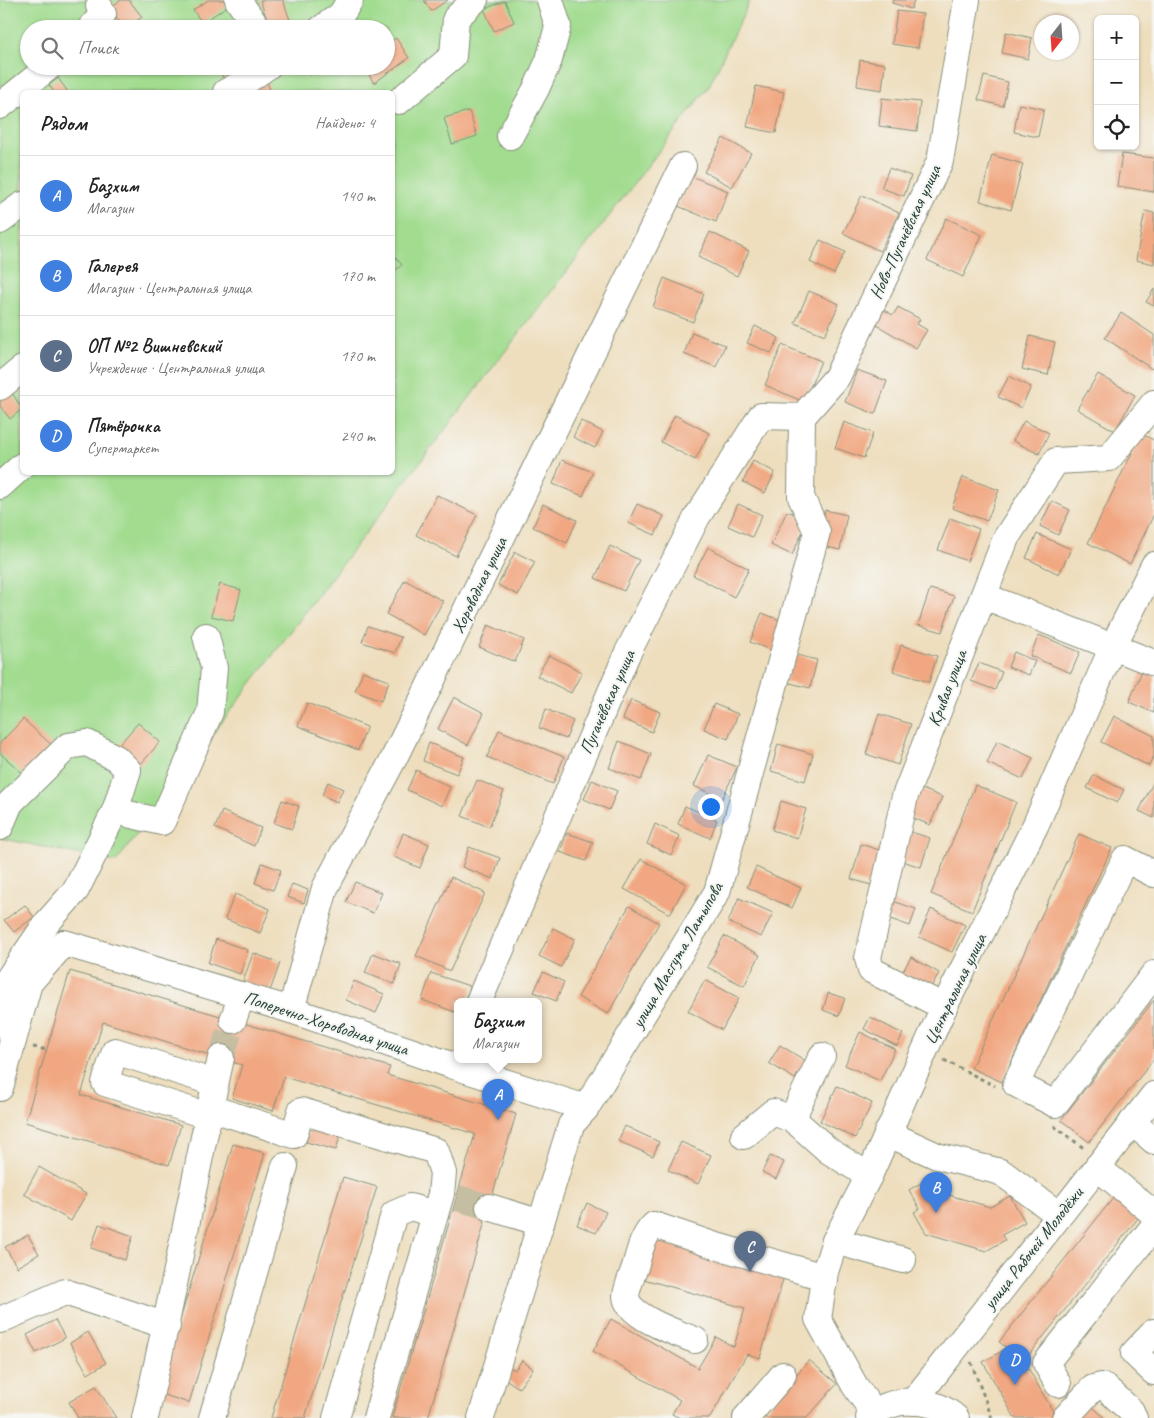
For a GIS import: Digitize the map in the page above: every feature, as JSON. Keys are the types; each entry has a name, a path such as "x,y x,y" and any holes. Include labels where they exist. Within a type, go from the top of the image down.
{"street":[{"path":"238,0 252,20"},
{"path":"333,20 340,15 350,0"},
{"path":"399,101 452,56 456,18 475,0"},
{"path":"510,136 536,89 549,60 558,26 550,0"},
{"name":"Ново-Пугачёвская улица","path":"802,417 837,376 940,162 967,0"},
{"path":"0,106 39,75"},
{"path":"230,90 255,75"},
{"name":"Хороводная улица","path":"291,1010 324,888 398,749 683,166"},
{"path":"0,221 20,206"},
{"path":"0,387 20,371"},
{"name":"Кривая улица","path":"944,1007 871,970 868,958 905,796 1006,538 1056,461 1109,458 1154,403"},
{"name":"Пугачёвская улица","path":"479,998 627,654 697,517 762,416 802,417"},
{"name":"улица Масгута Латыпова","path":"481,1418 571,1125 586,1108 717,892 817,532 801,497 802,417"},
{"path":"0,486 20,468"},
{"name":"Центральная улица","path":"871,1415 818,1319 824,1277 835,1241 869,1176 944,1007 1036,824 1113,646 1154,565"},
{"path":"984,596 1154,663"},
{"path":"115,811 162,822 210,712 214,668 206,636"},
{"path":"0,827 10,803 68,746 87,743 116,758 128,770 115,811 76,890 46,924 0,991 13,1041 0,1088"},
{"path":"1154,874 1125,859 1016,1084 1055,1104 1154,974"},
{"name":"Поперечно-Хороводная улица","path":"13,1041 29,983 64,943 454,1057"},
{"path":"232,1020 242,995"},
{"path":"145,1418 167,1326 209,1112 218,1070 115,1051 105,1083 209,1112 294,1135 301,1111 436,1152 443,1173 444,1202 376,1418"},
{"path":"794,1120 797,1108 822,1056"},
{"name":"Поперечно-Хороводная улица","path":"470,1063 586,1108"},
{"name":"улица Рабочей Молодёжи","path":"913,1402 1154,1095"},
{"path":"744,1136 773,1112 794,1120 829,1151 869,1176"},
{"path":"1132,1122 1154,1141"},
{"path":"887,1133 937,1156 1001,1172 1059,1215"},
{"path":"1099,1164 1154,1214"},
{"path":"212,1418 285,1166"},
{"path":"336,1418 394,1214 410,1207 444,1202"},
{"path":"489,1207 541,1223"},
{"path":"695,1340 641,1317 630,1307 626,1297 639,1253 649,1230 654,1225 713,1245 824,1277"},
{"path":"1058,1384 1046,1363 1154,1226"},
{"path":"835,1241 904,1260"},
{"path":"0,1320 66,1292 167,1326"},
{"path":"1154,1332 1134,1353 1154,1372"},
{"path":"746,1418 783,1375"},
{"path":"1065,1418 1093,1388 1101,1386 1107,1388 1131,1411 1134,1418"},
{"path":"871,1415 887,1406 902,1402 913,1402 927,1403 940,1407 956,1418"}],"path":[{"path":"925,1050 1000,1089 1016,1084"},
{"path":"1055,1104 1054,1126 1099,1164"},
{"path":"962,1338 992,1418"}],"green space":[{"path":"0,0 750,0 709,86 338,569 116,862 0,838"}],"building":[{"path":"121,0 129,0 142,17 138,20 118,20 109,8"},
{"path":"208,0 226,0 229,5 206,20 200,20 193,10"},
{"path":"260,0 283,0 290,20 267,20"},
{"path":"424,0 448,0 431,11"},
{"path":"893,0 914,0 911,9 892,3"},
{"path":"505,1 514,22 494,31 484,9"},
{"path":"897,11 923,14 918,48 892,44"},
{"path":"1006,32 1032,38 1028,59 1002,53"},
{"path":"395,39 409,58 395,68"},
{"path":"860,60 885,64 882,90 857,86"},
{"path":"222,75 230,75 224,79"},
{"path":"369,75 385,75 374,83"},
{"path":"984,76 1008,82 1003,106 978,100"},
{"path":"58,78 67,90 53,90 49,85"},
{"path":"267,82 270,90 248,90"},
{"path":"756,86 784,92 776,133 747,127"},
{"path":"882,98 920,102 917,131 879,126"},
{"path":"1019,104 1044,109 1038,137 1014,132"},
{"path":"469,111 477,136 452,144 444,118"},
{"path":"723,138 751,153 732,187 704,172"},
{"path":"1122,154 1154,158 1154,192 1117,186"},
{"path":"992,155 1023,164 1011,210 980,201"},
{"path":"889,168 911,176 904,196 881,188"},
{"path":"691,176 728,191 716,222 678,206"},
{"path":"862,195 899,213 880,251 843,233"},
{"path":"1145,211 1154,213 1154,264 1136,260"},
{"path":"946,218 982,235 963,277 927,260"},
{"path":"710,232 749,251 737,276 698,257"},
{"path":"820,240 845,252 834,274 810,262"},
{"path":"395,257 402,265 395,271"},
{"path":"664,278 704,294 693,322 653,307"},
{"path":"1154,289 1154,306 1146,302"},
{"path":"809,291 839,304 825,335 795,323"},
{"path":"898,307 920,319 917,324 927,330 916,348 875,324 884,310 893,315"},
{"path":"1121,313 1154,335 1154,367 1152,369 1105,338"},
{"path":"755,326 779,338 771,353 747,343"},
{"path":"692,332 725,345 716,367 684,354"},
{"path":"1030,336 1055,342 1048,375 1022,369"},
{"path":"782,345 821,361 804,402 765,385"},
{"path":"857,370 887,381 875,414 845,402"},
{"path":"1098,374 1135,395 1115,431 1077,409"},
{"path":"1009,376 1031,387 1021,408 998,397"},
{"path":"11,391 20,406 20,411 10,419 0,406 0,399"},
{"path":"675,415 709,433 695,460 661,442"},
{"path":"581,421 603,432 595,448 573,437"},
{"path":"1024,421 1049,433 1039,454 1013,441"},
{"path":"844,422 873,433 864,458 835,448"},
{"path":"1141,434 1154,440 1154,514 1130,564 1088,543"},
{"path":"562,460 593,472 583,496 553,484"},
{"path":"753,461 775,472 765,493 743,482"},
{"path":"963,477 999,490 987,521 952,508"},
{"path":"437,495 477,515 456,556 416,535"},
{"path":"1052,501 1070,510 1058,535 1040,526"},
{"path":"543,504 577,520 567,543 533,527"},
{"path":"637,504 664,516 655,535 628,523"},
{"path":"738,504 762,515 752,537 728,526"},
{"path":"825,510 847,515 840,550 818,545"},
{"path":"787,511 808,520 792,555 771,545"},
{"path":"950,518 979,529 967,561 938,550"},
{"path":"1037,534 1071,549 1059,574 1026,558"},
{"path":"610,546 639,560 624,591 595,578"},
{"path":"708,547 749,569 734,597 693,575"},
{"path":"515,552 535,562 518,595 498,585"},
{"path":"405,580 443,601 424,635 386,614"},
{"path":"220,584 241,590 233,621 211,616"},
{"path":"930,589 954,596 942,632 918,625"},
{"path":"762,613 785,622 773,651 750,642"},
{"path":"488,625 524,640 515,662 479,647"},
{"path":"368,626 401,637 395,653 362,642"},
{"path":"1039,635 1080,652 1071,673 1030,656"},
{"path":"901,645 937,656 929,682 893,671"},
{"path":"1014,652 1035,661 1029,675 1008,667"},
{"path":"793,654 817,660 810,688 786,682"},
{"path":"549,655 582,672 571,693 537,676"},
{"path":"979,663 1002,672 995,690 971,681"},
{"path":"363,671 389,681 381,701 355,691"},
{"path":"1142,671 1154,676 1154,713 1129,702"},
{"path":"454,697 484,713 468,745 438,729"},
{"path":"631,700 660,712 652,732 623,719"},
{"path":"307,703 367,727 358,750 298,726"},
{"path":"714,704 738,714 728,739 704,729"},
{"path":"546,709 573,721 566,739 539,728"},
{"path":"879,714 911,724 898,765 866,754"},
{"path":"1114,716 1154,736 1154,756 1149,766 1101,742"},
{"path":"23,719 56,749 29,779 0,753 0,743"},
{"path":"138,723 160,742 140,765 118,746"},
{"path":"499,730 564,757 553,784 487,757"},
{"path":"619,741 651,754 641,780 609,768"},
{"path":"997,741 1033,758 1023,779 987,763"},
{"path":"429,743 464,757 457,774 423,761"},
{"path":"778,744 813,754 805,781 771,771"},
{"path":"708,755 737,767 722,799 694,786"},
{"path":"416,770 450,787 442,806 407,790"},
{"path":"1094,775 1124,790 1117,803 1087,788"},
{"path":"477,780 504,791 489,827 462,816"},
{"path":"592,780 617,791 609,810 584,799"},
{"path":"328,782 343,789 337,802 322,795"},
{"path":"1154,783 1154,818 1139,811"},
{"path":"975,785 1016,802 972,911 931,894"},
{"path":"917,787 942,797 930,825 906,815"},
{"path":"282,800 299,806 292,829 274,823"},
{"path":"781,801 806,809 797,838 772,830"},
{"path":"685,806 717,820 710,838 678,824"},
{"path":"222,811 261,828 254,846 215,828"},
{"path":"655,824 680,836 671,855 647,844"},
{"path":"908,831 930,838 921,867 899,860"},
{"path":"403,833 429,844 420,868 394,857"},
{"path":"567,833 593,842 586,861 560,852"},
{"path":"1079,834 1112,848 1002,1082 971,1068"},
{"path":"861,844 882,851 871,885 851,879"},
{"path":"469,847 500,858 493,879 462,867"},
{"path":"641,859 686,884 670,914 624,889"},
{"path":"262,863 281,870 273,890 255,883"},
{"path":"756,867 801,888 792,908 747,887"},
{"path":"451,877 485,893 450,971 416,956"},
{"path":"355,882 382,893 373,913 346,902"},
{"path":"292,884 308,890 304,903 287,897"},
{"path":"235,894 270,909 260,933 225,919"},
{"path":"739,898 773,913 761,937 728,922"},
{"path":"890,900 916,909 910,926 885,917"},
{"path":"25,905 34,917 14,932 4,920"},
{"path":"629,906 659,923 608,1014 578,997"},
{"path":"931,909 965,925 952,952 919,937"},
{"path":"553,928 575,939 561,967 539,956"},
{"path":"724,936 760,955 744,986 707,967"},
{"path":"216,939 248,950 240,974 208,963"},
{"path":"253,953 280,963 270,991 243,982"},
{"path":"373,953 401,964 394,984 365,973"},
{"path":"911,957 939,973 927,994 899,978"},
{"path":"70,971 390,1067 387,1075 516,1114 428,1418 392,1418 475,1134 284,1077 273,1111 232,1098 242,1065 103,1022 81,1095 181,1125 169,1165 25,1122"},
{"path":"543,972 564,982 556,1001 534,992"},
{"path":"431,973 472,987 468,998 454,998 454,1012 422,1000"},
{"path":"705,980 739,998 722,1030 688,1011"},
{"path":"354,981 384,994 376,1013 346,1000"},
{"path":"828,993 845,998 839,1016 823,1010"},
{"path":"1154,1000 1154,1059 1089,1142 1061,1120"},
{"path":"870,1017 903,1034 897,1046 864,1029"},
{"path":"860,1032 895,1049 880,1081 845,1065"},
{"path":"780,1045 806,1061 795,1079 769,1063"},
{"path":"837,1086 872,1103 855,1138 820,1121"},
{"path":"312,1121 342,1129 336,1150 306,1142"},
{"path":"625,1126 659,1142 653,1156 618,1141"},
{"path":"681,1142 711,1155 698,1184 668,1170"},
{"path":"233,1144 265,1153 189,1403 158,1393"},
{"path":"770,1156 784,1162 776,1179 762,1172"},
{"path":"39,1167 86,1194 71,1221 24,1194"},
{"path":"936,1174 949,1195 990,1207 1010,1196 1025,1222 1002,1235 1005,1240 986,1251 926,1233 914,1212 920,1209 909,1190"},
{"path":"343,1177 377,1187 305,1418 271,1418"},
{"path":"1114,1197 1139,1217 1024,1361 1055,1415 1050,1418 1015,1418 983,1362 1007,1348 999,1342"},
{"path":"587,1203 606,1212 596,1233 577,1225"},
{"path":"99,1224 133,1236 125,1260 91,1248"},
{"path":"28,1235 39,1254 17,1267 5,1247"},
{"path":"652,1238 784,1276 760,1358 747,1354 710,1418 680,1418 672,1414 680,1400 593,1351 611,1319 698,1368 716,1337 734,1347 745,1308 640,1278"},
{"path":"55,1320 65,1338 36,1353 27,1335"},
{"path":"88,1332 106,1363 88,1374 70,1343"},
{"path":"522,1360 533,1369 519,1388 498,1374 505,1364 515,1370"},
{"path":"809,1360 837,1384 807,1418 759,1418"},
{"path":"96,1386 116,1418 78,1418 69,1402"},
{"path":"1087,1402 1105,1418 1072,1418"}],"tunnel":[{"path":"221,1058 233,1020"},
{"path":"457,1198 489,1207"}],"place":[{"name":"Базхим","path":"498,1120"},
{"name":"Галерея","path":"936,1213"},
{"name":"ОП №2 Вишневский","path":"750,1272"},
{"name":"Пятёрочка","path":"1015,1385"}]}
